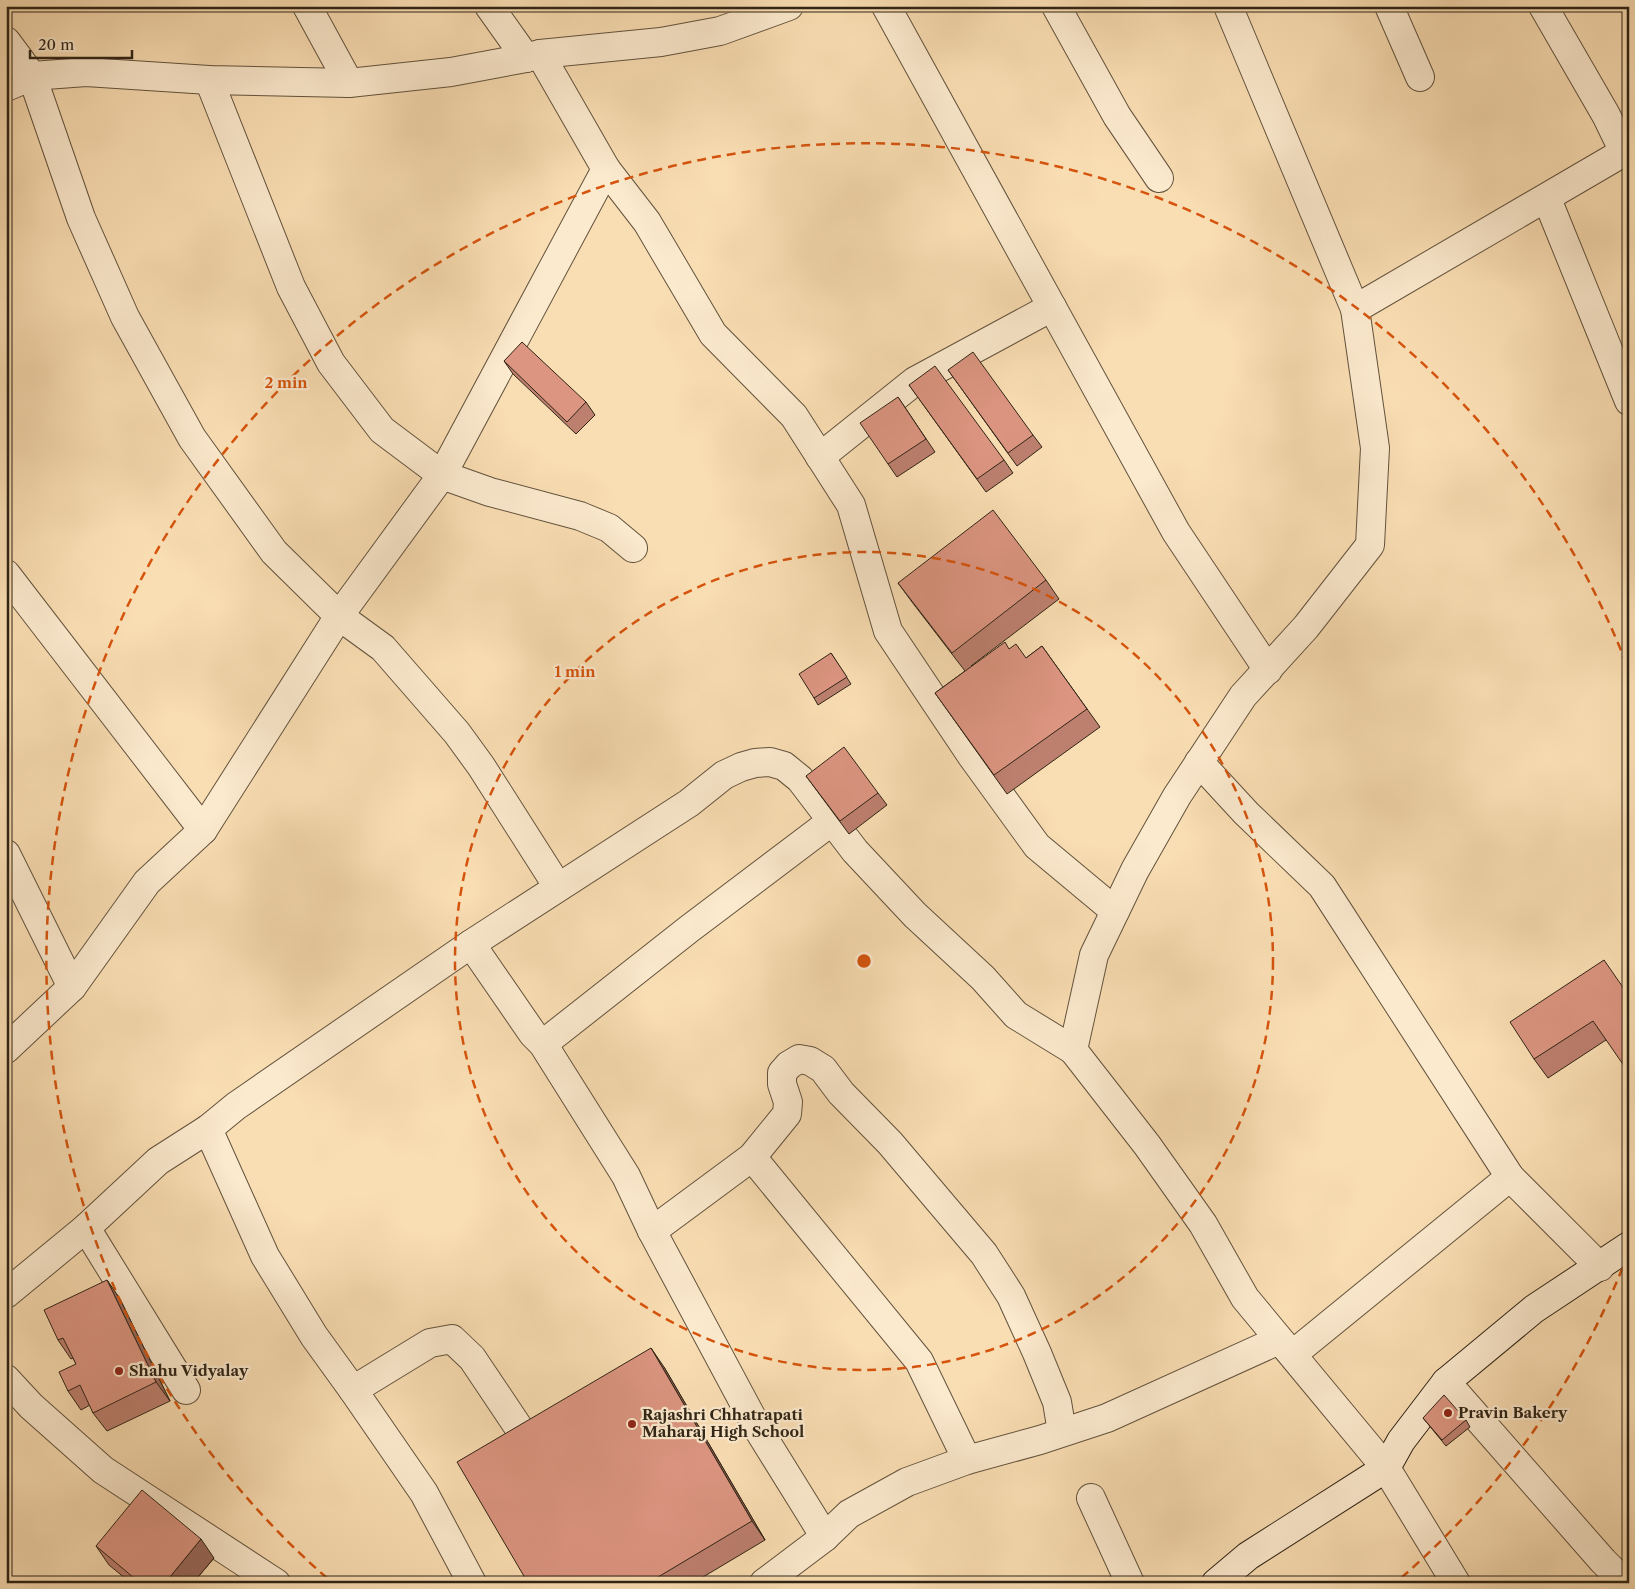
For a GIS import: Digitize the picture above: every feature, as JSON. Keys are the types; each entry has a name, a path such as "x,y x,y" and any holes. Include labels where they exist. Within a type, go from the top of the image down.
{"street":[{"path":"308,6 349,82"},
{"path":"489,6 533,56 606,169 647,222 713,334 794,416 851,505 888,631 971,755 1036,846 1115,911"},
{"path":"6,88 32,76 86,72 209,80 349,82 451,72 533,56 661,42 711,33 789,6"},
{"path":"886,6 1176,532 1268,670"},
{"path":"1056,6 1117,116 1159,178"},
{"path":"1073,1050 1094,955 1135,870 1199,762 1243,696 1306,627 1370,545 1375,448 1355,309 1228,6"},
{"path":"1389,6 1420,77"},
{"path":"1355,309 1626,151 1543,6"},
{"path":"6,41 32,76 81,218 126,317 192,438 274,552 339,616 383,648 457,733 481,766 558,887"},
{"path":"209,80 291,287 331,363 382,430 442,475 498,494 580,516 609,528 633,548"},
{"path":"6,1049 72,987 147,882 203,830 339,616 442,475 606,169"},
{"path":"1547,198 1629,402"},
{"path":"820,457 915,381 1052,307"},
{"path":"6,574 203,830"},
{"path":"6,1294 86,1228 158,1161 208,1130 236,1106 471,944 689,803 724,775 741,766 770,762 784,766 800,779 855,851 915,915 983,978 1016,1015 1073,1050 1147,1145 1203,1224 1245,1298 1351,1429 1386,1468 1456,1583"},
{"path":"1199,762 1246,813 1322,886 1510,1177 1600,1267"},
{"path":"543,1044 689,928 832,821"},
{"path":"6,854 72,987"},
{"path":"471,944 533,1034 543,1044 626,1176 652,1230 758,1429 825,1537"},
{"path":"652,1230 752,1157 787,1114 788,1102 782,1084 782,1073 788,1065 799,1059 810,1061 824,1069 841,1093 890,1143 984,1254 1011,1296 1037,1353 1057,1402 1062,1432"},
{"path":"208,1130 264,1256 314,1336 354,1390 424,1493 472,1583"},
{"path":"752,1157 919,1361 967,1460"},
{"path":"764,1583 825,1537 849,1514 907,1482 967,1460 1107,1418 1286,1347 1510,1177"},
{"path":"86,1228 186,1390"},
{"path":"1216,1583 1248,1556 1386,1468 1402,1441 1446,1382 1534,1309 1629,1246"},
{"path":"354,1390 430,1343 452,1339 472,1358 530,1444"},
{"path":"6,1379 31,1406 103,1470 276,1583"},
{"path":"1446,1382 1603,1561 1625,1583"},
{"path":"1091,1498 1130,1583"}],"building":[{"path":"522,342 586,402 567,422 504,361"},
{"path":"973,352 1033,435 1008,453 948,370"},
{"path":"935,366 1004,460 977,479 909,385"},
{"path":"898,397 926,439 888,464 860,423"},
{"path":"993,510 1046,580 952,653 898,583"},
{"path":"1005,642 1009,649 1016,644 1026,658 1042,646 1087,709 994,775 935,693"},
{"path":"831,653 847,677 814,698 799,674"},
{"path":"844,747 878,793 840,821 806,776"},
{"path":"1604,960 1629,996 1629,1073 1593,1021 1534,1059 1510,1022"},
{"name":"Shahu Vidyalay","path":"107,1280 156,1382 93,1413 80,1385 68,1391 59,1372 76,1364 63,1338 58,1340 44,1310"},
{"name":"Rajashri Chhatrapati Maharaj High School","path":"651,1348 752,1521 648,1583 528,1583 457,1462"},
{"name":"Pravin Bakery","path":"1444,1395 1466,1420 1442,1440 1423,1418"},
{"path":"142,1490 201,1539 165,1583 140,1583 96,1546"}],"place":[{"name":"Shahu Vidyalay","path":"119,1371"},
{"name":"Pravin Bakery","path":"1448,1413"},
{"name":"Rajashri Chhatrapati Maharaj High School","path":"632,1424"}]}
